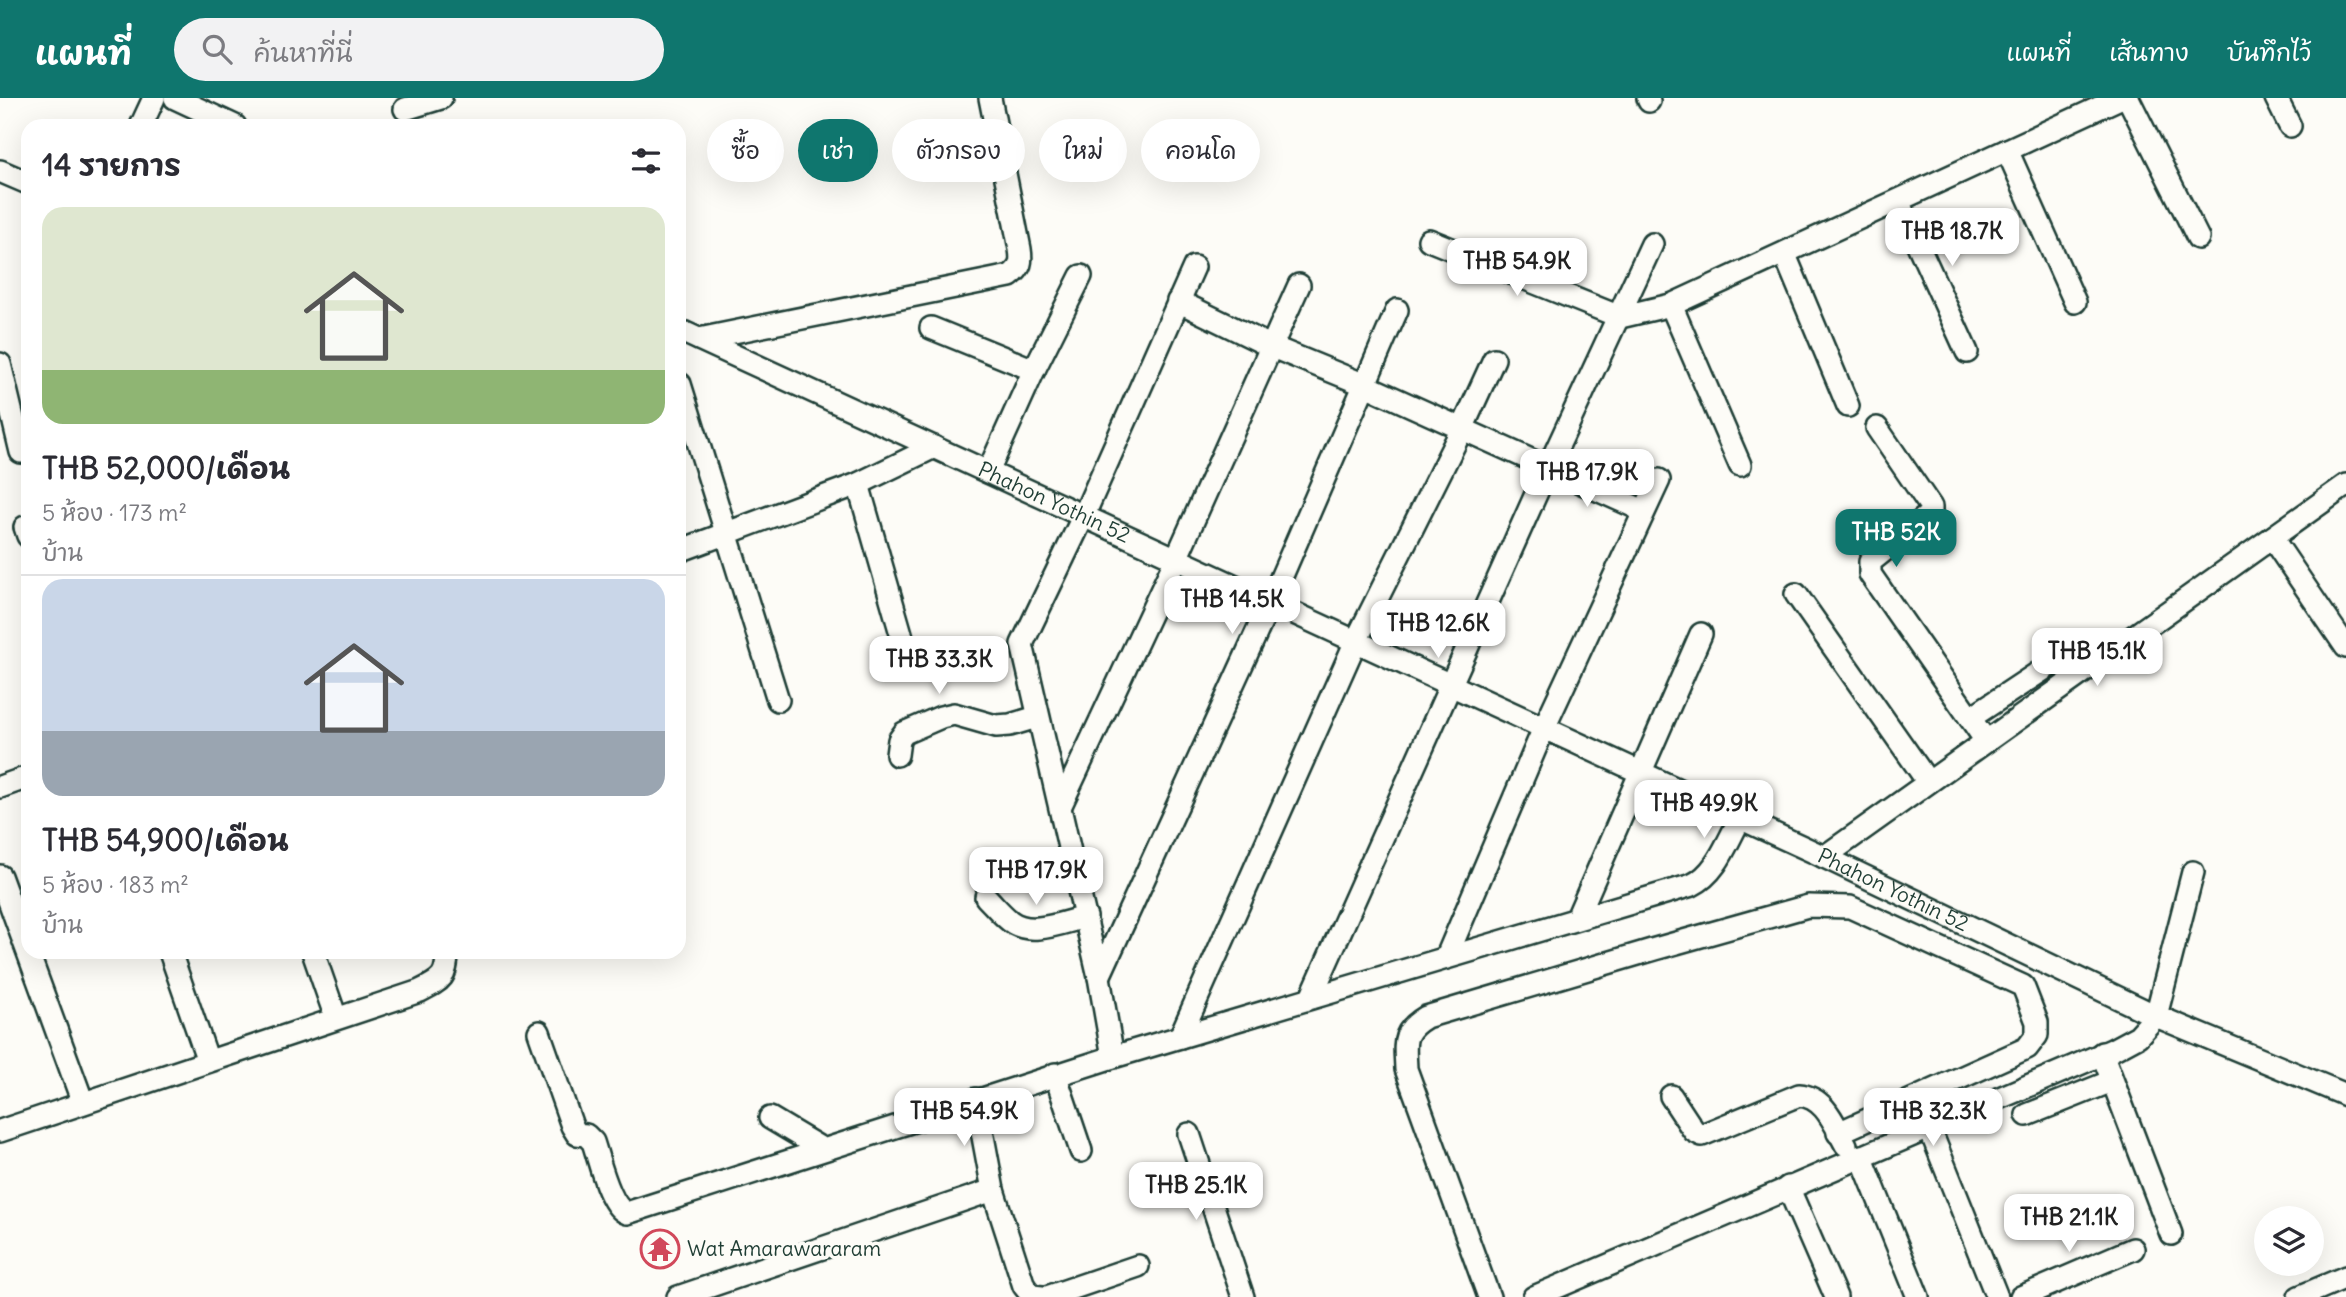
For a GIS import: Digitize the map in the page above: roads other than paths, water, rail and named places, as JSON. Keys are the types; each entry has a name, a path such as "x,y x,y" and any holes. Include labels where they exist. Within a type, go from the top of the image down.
{"street":[{"path":"144,119 154,98"},
{"path":"175,98 220,119"},
{"path":"405,111 441,98"},
{"path":"699,339 1010,276 1022,260 990,98"},
{"path":"1429,240 1620,317 1671,305 1785,255 2120,98"},
{"path":"2128,98 2198,238"},
{"path":"2276,98 2290,126"},
{"path":"2007,150 2074,302"},
{"path":"0,171 21,180"},
{"path":"1898,201 1968,352"},
{"path":"1311,997 1652,244"},
{"path":"1785,255 1848,406"},
{"path":"1113,1057 1086,917 1061,805 1037,717 1023,644 1083,517 1194,267"},
{"path":"988,472 1034,370 1081,276"},
{"path":"1061,805 1176,559 1299,285"},
{"path":"1178,301 1270,346 1365,385 1644,510"},
{"path":"1671,305 1740,465"},
{"path":"1099,977 1271,601 1397,310"},
{"path":"931,328 1034,370"},
{"name":"Phahon Yothin 52","path":"686,333 1824,857 2156,1016 2346,1095"},
{"path":"1180,1037 1356,641 1494,359"},
{"path":"0,364 16,453"},
{"path":"686,404 778,700"},
{"path":"1877,428 1931,507 1931,513 1870,562 1870,574 1986,741"},
{"path":"686,548 858,484 934,447"},
{"path":"1447,956 1544,728 1659,480"},
{"path":"858,484 908,658"},
{"path":"1824,857 2346,485"},
{"path":"2272,538 2346,647"},
{"path":"1796,594 1928,782"},
{"path":"1577,918 1700,634"},
{"path":"1970,718 2076,648"},
{"path":"897,755 899,740 904,733 954,714 996,726 1037,717"},
{"path":"0,787 21,780"},
{"path":"539,1032 572,1126 577,1134 586,1135 593,1142 614,1201 620,1211 627,1213 1055,1074 1692,885 1711,871 1740,819"},
{"path":"1534,1297 2102,1054 2138,1035 2156,1016 2193,872"},
{"path":"0,876 21,933"},
{"path":"986,897 1021,928 1033,929 1086,917"},
{"path":"1489,1297 1406,1069 1405,1040 1411,1026 1426,1017 1808,906 1850,906 2023,986 2037,1022 2037,1035 2027,1048 1838,1133"},
{"path":"30,959 83,1103"},
{"path":"172,959 208,1061"},
{"path":"315,959 336,1018"},
{"path":"0,1131 420,991 438,982 447,969 447,959"},
{"path":"2102,1054 2171,1234"},
{"path":"1055,1074 1081,1151"},
{"path":"2027,1115 2112,1081"},
{"path":"1671,1096 1694,1131 1702,1135 1799,1095 1810,1096 1819,1101 1838,1133 1858,1157 1918,1297"},
{"path":"976,1099 993,1190 1024,1286 1032,1296 1044,1297 1138,1266"},
{"path":"771,1118 822,1149"},
{"path":"1929,1127 1997,1297"},
{"path":"1189,1134 1243,1297"},
{"path":"1788,1187 1836,1297"},
{"path":"678,1297 728,1289 993,1190"},
{"path":"2021,1297 2133,1249"},
{"path":"2299,1297 2346,1277"}],"place":[{"name":"Wat Amarawararam","path":"660,1249"}]}
